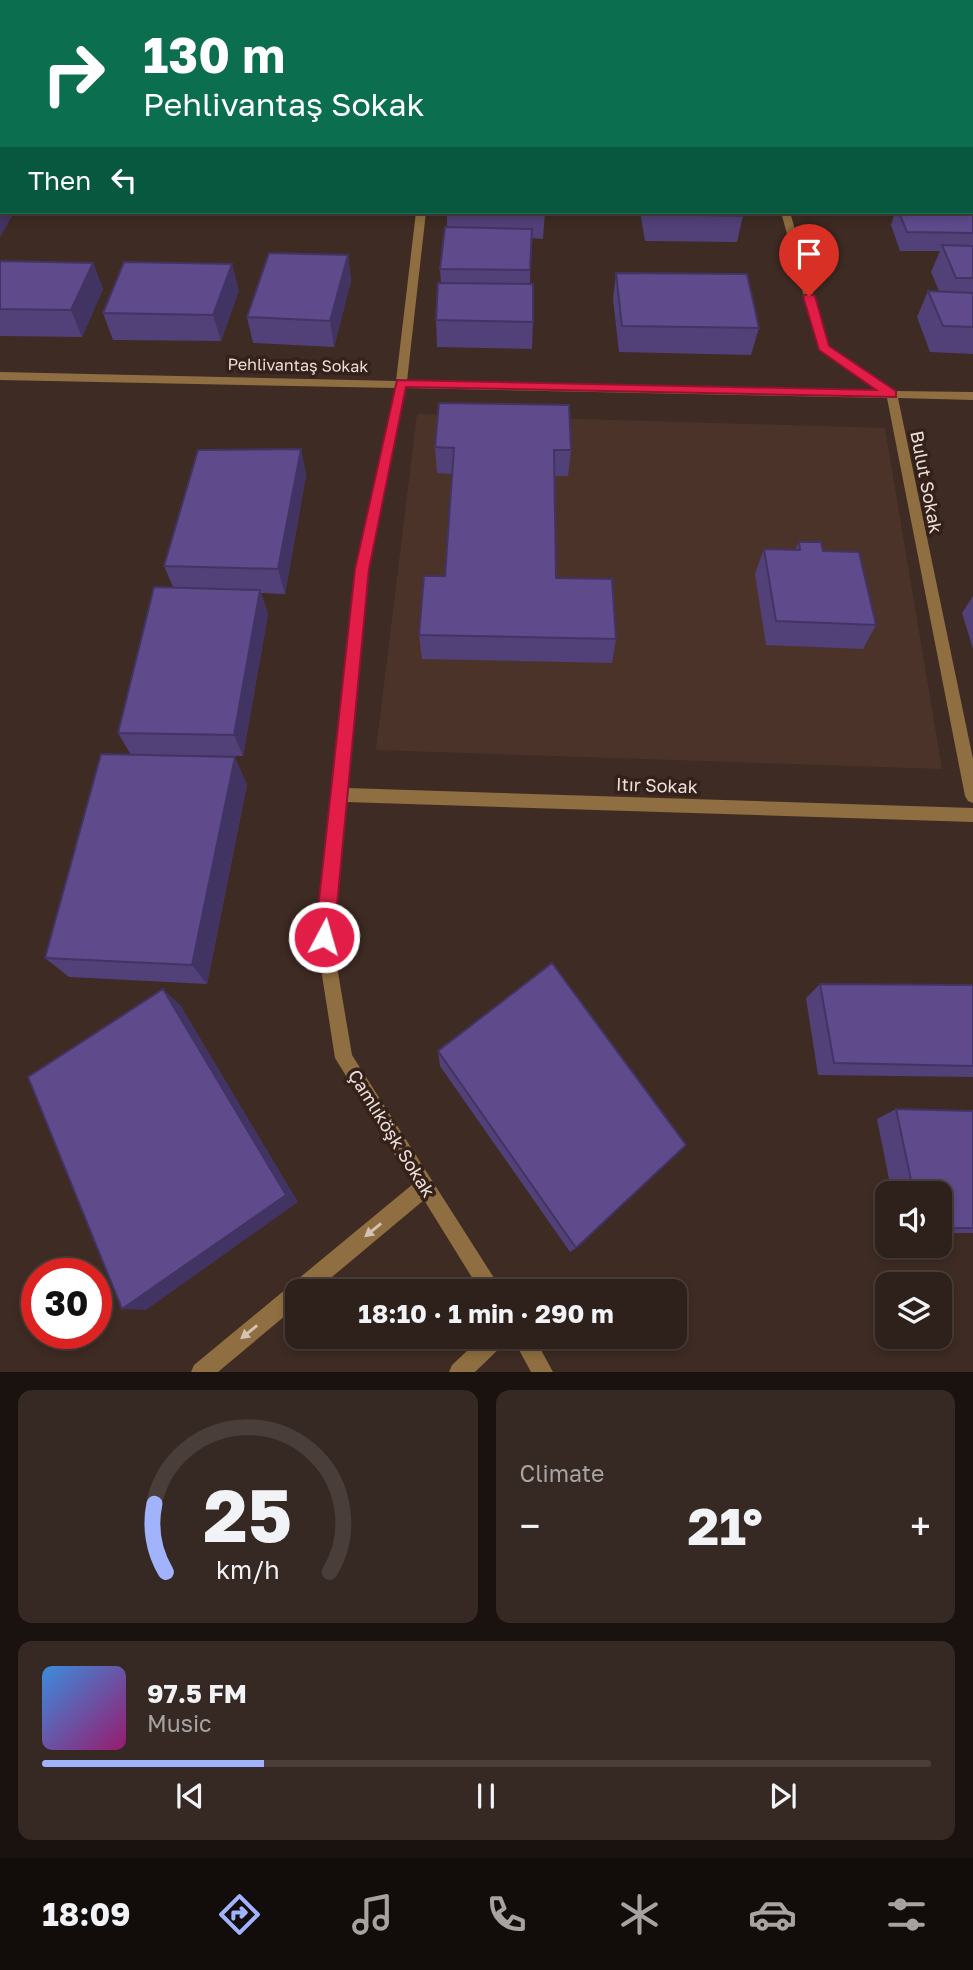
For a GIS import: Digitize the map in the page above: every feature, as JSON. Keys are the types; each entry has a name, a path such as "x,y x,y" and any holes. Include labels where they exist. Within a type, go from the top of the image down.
{"street":[{"name":"Çamlıköşk Sokak","path":"421,214 401,383 362,569 324,937 344,1058 485,1279"},
{"path":"787,214 823,348 892,394"},
{"name":"Pehlivantaş Sokak","path":"0,376 973,396"},
{"name":"Bulut Sokak","path":"892,394 973,796"},
{"name":"Itır Sokak","path":"339,795 973,814"},
{"path":"314,1279 426,1186"},
{"path":"201,1371 285,1303"},
{"path":"459,1371 484,1349"},
{"path":"529,1349 543,1371"}],"shaded area":[{"path":"417,414 885,428 942,769 376,750"}],"building":[{"path":"649,214 743,214 743,216"},
{"path":"900,214 973,214 973,233 907,232"},
{"path":"445,227 532,229 530,270 440,269"},
{"path":"942,245 973,246 973,278 956,278"},
{"path":"269,253 348,255 330,321 247,317"},
{"path":"0,261 93,263 71,310 0,309"},
{"path":"124,262 232,264 213,315 103,313"},
{"path":"616,273 747,274 759,328 622,326"},
{"path":"438,283 533,284 533,322 436,320"},
{"path":"928,291 973,293 973,327 943,326"},
{"path":"439,403 569,405 571,450 554,450 556,578 612,579 616,639 419,635 424,576 445,576 454,448 435,447"},
{"path":"301,449 278,569 164,566 198,450"},
{"path":"799,542 821,542 823,551 859,552 876,625 776,621 764,549 800,550"},
{"path":"154,587 260,590 234,735 118,733"},
{"path":"101,754 235,757 192,965 45,958"},
{"path":"552,963 686,1145 576,1248 438,1051"},
{"path":"820,984 973,985 973,1066 834,1063"},
{"path":"163,989 286,1195 122,1309 112,1284 112,1258 101,1258 28,1077"},
{"path":"896,1109 973,1111 973,1228 952,1228 952,1181 911,1181"}],"route":[{"path":"324,937 362,569 401,383 892,394 823,348 809,296"}]}
